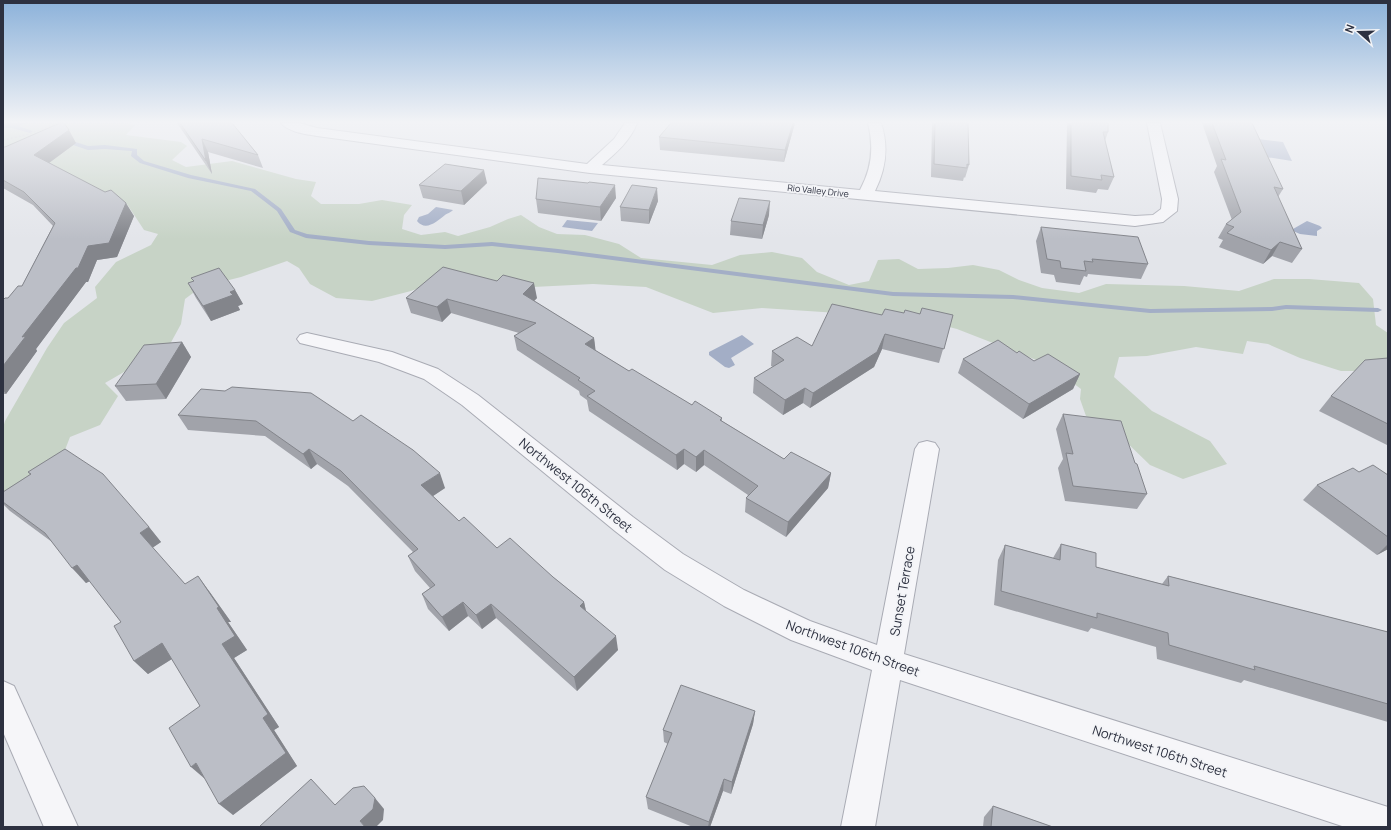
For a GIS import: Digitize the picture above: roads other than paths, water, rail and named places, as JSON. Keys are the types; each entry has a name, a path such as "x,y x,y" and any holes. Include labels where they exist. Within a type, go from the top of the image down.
{"street":[{"name":"Rio Valley Drive","path":"536,162 590,169 1135,222 1157,219 1169,211 1170,199 1162,162"},
{"path":"590,169 598,162"},
{"path":"865,196 875,175 878,162"},
{"name":"Northwest 106th Street","path":"308,339 385,357 431,374 470,400 624,524 674,562 734,598 801,631 889,663 1388,824"},
{"name":"Sunset Terrace","path":"858,827 927,449"},
{"path":"3,696 61,827"}],"water":[{"path":"436,207 453,210 428,226 424,226 417,221 419,217 428,214"},
{"path":"567,220 598,223 592,231 562,227"},
{"path":"1307,221 1322,228 1317,231 1317,236 1300,234 1293,231 1293,229"},
{"path":"742,335 754,344 731,358 735,365 729,368 725,367 709,355 709,352"}],"waterway":[{"path":"142,162 190,177 253,190 279,210 292,231 306,236 369,243 445,247 492,244 558,251 893,294 1013,297 1150,311 1272,309 1286,307 1378,310"}]}
